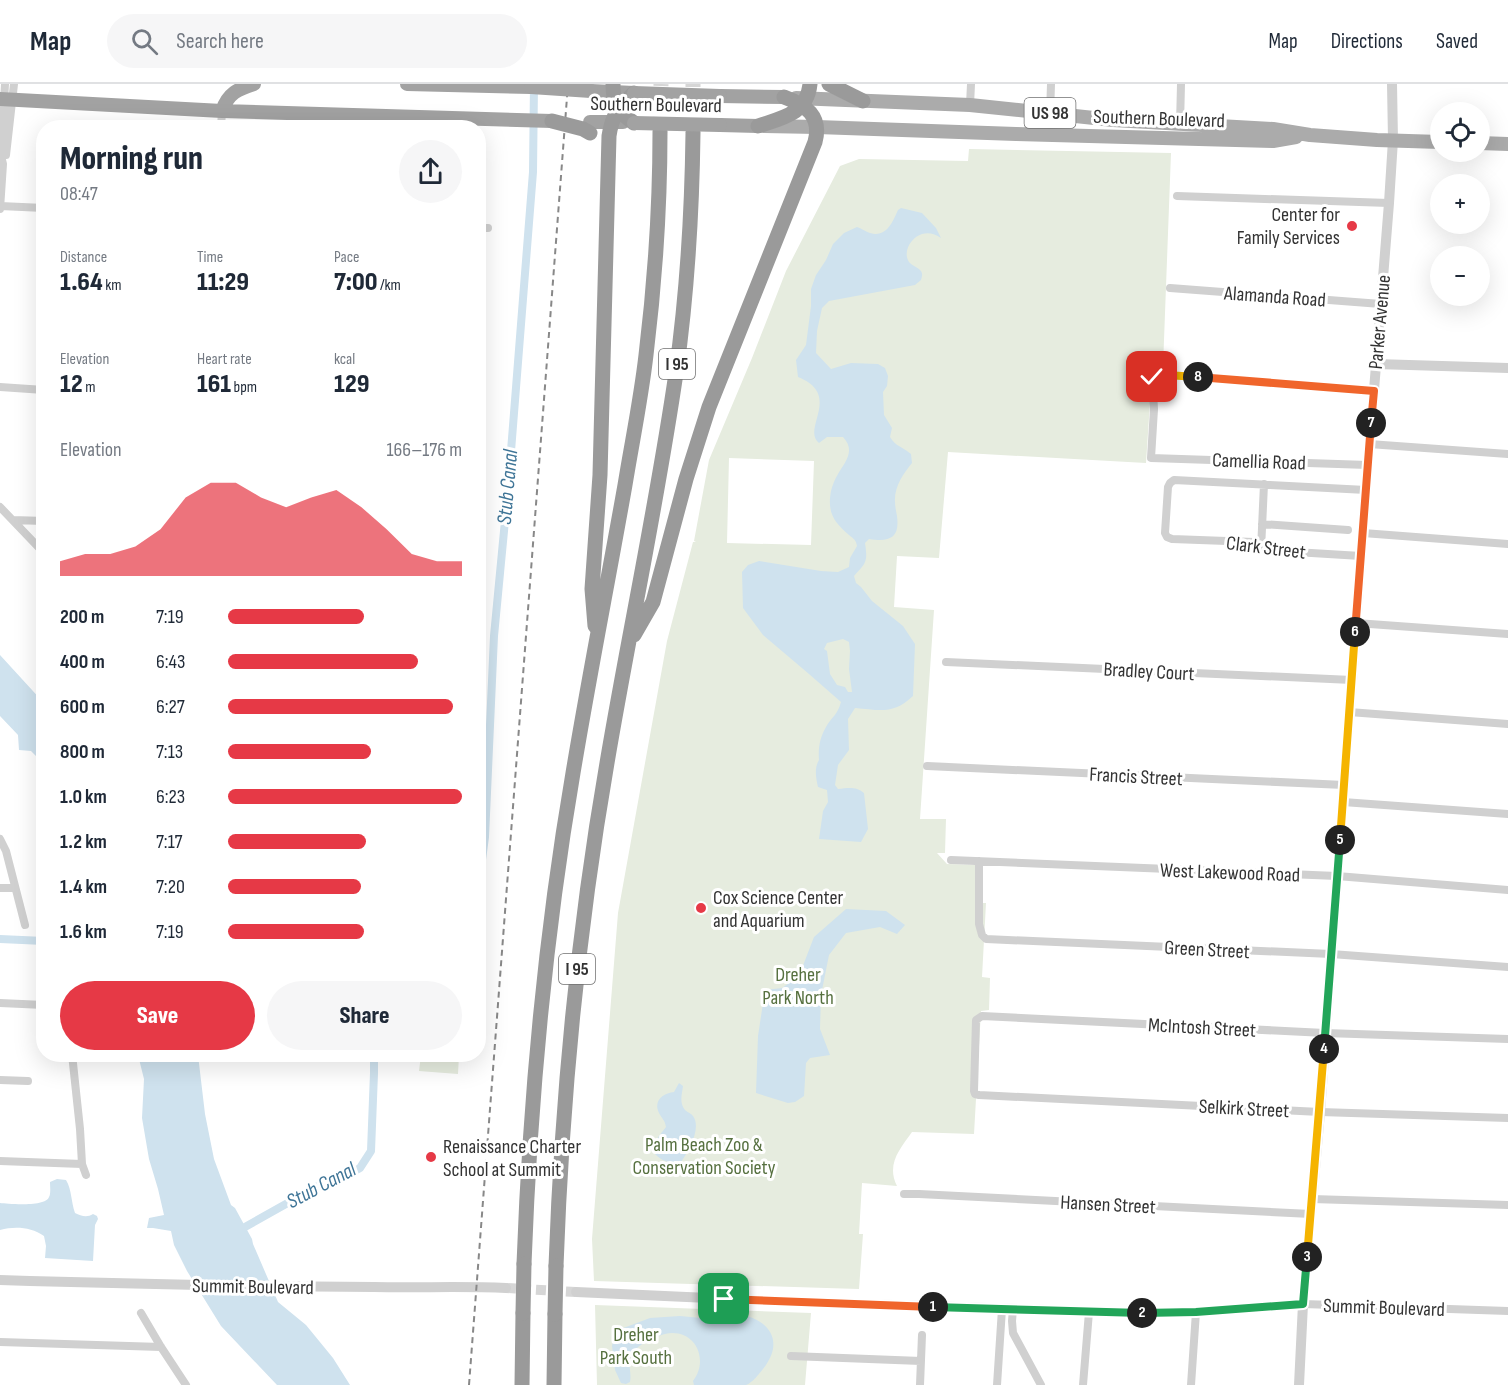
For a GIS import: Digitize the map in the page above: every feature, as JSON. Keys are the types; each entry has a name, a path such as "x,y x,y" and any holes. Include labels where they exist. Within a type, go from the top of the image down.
{"highway":[{"path":"222,111 225,101 232,94 254,84"},
{"name":"Southern Boulevard","path":"406,84 591,91 613,88 634,93 784,97"},
{"path":"531,87 561,84"},
{"path":"829,84 862,101"},
{"path":"597,641 592,589 600,475 609,135 615,116 613,88"},
{"path":"615,116 634,93"},
{"path":"784,97 806,96"},
{"path":"758,126 795,112 806,96"},
{"path":"628,646 653,602 681,497 704,423 727,360 814,146 817,127 806,96"},
{"path":"6,100 222,111 552,121 583,129 590,127 598,141 608,172"},
{"path":"615,116 634,123"},
{"name":"Southern Boulevard","path":"590,127 615,116"},
{"name":"Southern Boulevard","path":"634,123 758,126"},
{"name":"I 95","path":"522,1385 524,1264 532,1114 546,961 567,810 646,357 656,247 660,132"},
{"name":"I 95","path":"554,1385 560,1183 578,963 603,785 665,442 679,346 689,245 693,133"}],"main road":[{"name":"Southern Boulevard","path":"806,96 862,101 970,105 1089,118 1430,142"},
{"path":"1016,134 1034,129 1050,114"},
{"path":"1050,134 1051,126 1057,121 1078,123 1089,118"},
{"path":"1141,136 1180,125"},
{"name":"Southern Boulevard","path":"758,126 1273,141 1310,135"},
{"path":"1490,143 1508,144"}],"street":[{"path":"5,84 8,147 3,164 0,207 36,208"},
{"path":"6,100 14,84"},
{"path":"970,105 971,84"},
{"path":"1050,114 1051,84"},
{"path":"1180,125 1182,84"},
{"name":"Parker Avenue","path":"1299,1385 1303,1304 1320,1112 1362,533 1389,202 1393,140 1392,84"},
{"path":"221,120 222,111"},
{"path":"1177,196 1389,202"},
{"name":"Alamanda Road","path":"1170,288 1381,304"},
{"path":"1376,364 1508,368"},
{"name":"Camellia Road","path":"1368,465 1151,458 1154,408 1152,377 1166,375 1374,391"},
{"path":"0,387 36,389"},
{"path":"1369,444 1508,454"},
{"name":"Clark Street","path":"1264,484 1174,480 1168,487 1165,533 1167,537 1254,543 1261,550 1361,556"},
{"path":"1261,550 1264,484 1366,490"},
{"path":"0,507 36,544"},
{"path":"13,520 36,521"},
{"path":"1262,524 1348,530"},
{"path":"1362,533 1508,544"},
{"path":"1356,623 1508,634"},
{"name":"Bradley Court","path":"946,662 1352,680"},
{"path":"1349,712 1508,724"},
{"name":"Francis Street","path":"927,766 1344,785"},
{"path":"1343,802 1508,814"},
{"path":"0,839 6,851 25,925"},
{"name":"West Lakewood Road","path":"951,860 1337,876 1508,890"},
{"name":"Green Street","path":"979,861 979,924 982,934 987,939 1331,954 1508,967"},
{"path":"0,888 15,888"},
{"path":"0,1004 36,1005"},
{"name":"McIntosh Street","path":"979,1095 974,1091 976,1020 982,1016 1508,1040"},
{"path":"73,1062 82,1164 86,1175"},
{"path":"0,1080 28,1081"},
{"name":"Selkirk Street","path":"979,1095 1320,1112 1508,1118"},
{"path":"0,1161 82,1164"},
{"name":"Hansen Street","path":"904,1194 1311,1214"},
{"path":"1312,1199 1508,1205"},
{"name":"Summit Boulevard","path":"0,1280 190,1286 506,1288"},
{"name":"Summit Boulevard","path":"576,1292 805,1303 1089,1312 1196,1312 1303,1304 1508,1311"},
{"path":"999,1358 1004,1345 1011,1340 1013,1333 1008,1309"},
{"path":"997,1385 999,1358 1008,1309"},
{"path":"1083,1385 1089,1312"},
{"path":"1191,1385 1196,1312"},
{"path":"141,1313 186,1385"},
{"path":"1013,1333 1041,1385"},
{"path":"920,1385 922,1335"},
{"path":"0,1342 161,1347"},
{"path":"1004,1345 1014,1345 1022,1359 1031,1368"},
{"path":"791,1356 921,1361"}],"green space":[{"name":"Dreher Park North","path":"969,149 1171,153 1163,367 1152,372 1146,463 948,452 939,558 897,556 894,607 934,610 920,819 946,819 945,853 937,853 947,864 982,865 982,903 986,903 982,977 990,978 989,1010 981,1011 974,1134 912,1132 899,1151 894,1164 893,1171 897,1186 862,1183 859,1234 863,1234 859,1289 594,1281 592,1239 618,913 667,641 693,542 696,542 694,541 709,460 786,271 840,166 859,159 968,161","holes":["729,458 814,461 811,545 727,543"]},
{"path":"420,1062 459,1062 458,1074 419,1071"},
{"name":"Dreher Park South","path":"595,1305 811,1313 805,1385 597,1385"}],"water":[{"path":"901,208 922,213 936,228 941,238 932,234 922,234 915,238 907,249 907,258 910,263 921,271 921,280 915,285 829,301 822,308 817,331 816,353 831,369 851,363 878,364 885,368 888,376 887,386 883,392 884,415 892,428 890,437 897,445 911,454 912,463 902,476 895,496 897,530 892,537 882,540 869,539 865,543 865,562 854,576 856,583 872,601 903,626 915,644 913,696 892,709 855,708 848,719 849,750 838,765 835,785 838,789 855,788 864,793 868,829 861,842 819,839 823,811 828,802 827,790 818,787 816,770 819,747 824,731 841,702 763,635 743,608 742,572 748,565 759,561 821,571 838,572 849,567 850,558 857,544 833,516 830,499 832,487 846,461 849,447 843,437 827,437 819,443 815,437 814,429 820,402 818,393 811,384 798,377 796,360 806,345 811,289 833,244 844,233 857,227 876,234 885,231","holes":["843,639 849,642 849,669 852,692 837,685 830,674 827,651 824,649 827,643"]},
{"path":"0,655 36,694 36,756 31,751 19,750 18,735 0,716"},
{"path":"846,909 886,911 905,925 897,934 880,927 846,933 829,955 821,995 820,1029 830,1055 810,1058 806,1063 804,1096 795,1102 788,1103 756,1093 758,1036 765,990 782,988 799,976 814,937"},
{"path":"140,1062 199,1062 205,1114 214,1159 231,1205 235,1208 252,1239 278,1302 306,1325 333,1358 350,1385 277,1385 221,1326 187,1271 174,1245 171,1231 147,1228 149,1218 164,1215 149,1159 142,1118 144,1079"},
{"path":"679,1083 683,1086 682,1104 685,1110 693,1116 696,1127 693,1140 681,1162 670,1162 655,1154 657,1139 666,1127 657,1105 660,1098 674,1092"},
{"path":"57,1179 66,1180 75,1213 97,1216 93,1261 45,1258 44,1236 23,1228 0,1230 0,1203 27,1204 46,1200 50,1194 50,1182"},
{"path":"728,1313 740,1314 761,1322 772,1337 773,1346 770,1357 760,1373 748,1384 694,1385 693,1381 700,1365 698,1350 688,1338 672,1333 649,1340 635,1350 629,1361 630,1382 621,1383 615,1370 612,1346 618,1330 650,1318 680,1316 715,1321"}],"waterway":[{"name":"Stub Canal","path":"486,815 494,636 533,172 534,84"},
{"path":"0,939 36,941"},
{"name":"Stub Canal","path":"245,1227 318,1186 339,1180 360,1168 371,1151 374,1062"}],"tunnel":[{"path":"660,132 661,84"},
{"path":"693,84 693,133"},
{"path":"506,1288 576,1292"}],"railway":[{"path":"469,1385 568,84"}],"place":[{"name":"Center for Family Services","path":"1352,226"},
{"name":"Cox Science Center and Aquarium","path":"701,908"},
{"name":"Renaissance Charter School at Summit","path":"431,1157"}],"route":[{"path":"724,1299 1146,1313 1196,1312 1303,1304 1320,1112 1374,391 1166,375 1152,377"}],"park label":[{"name":"Palm Beach Zoo & Conservation Society","path":"704,1156"}]}
